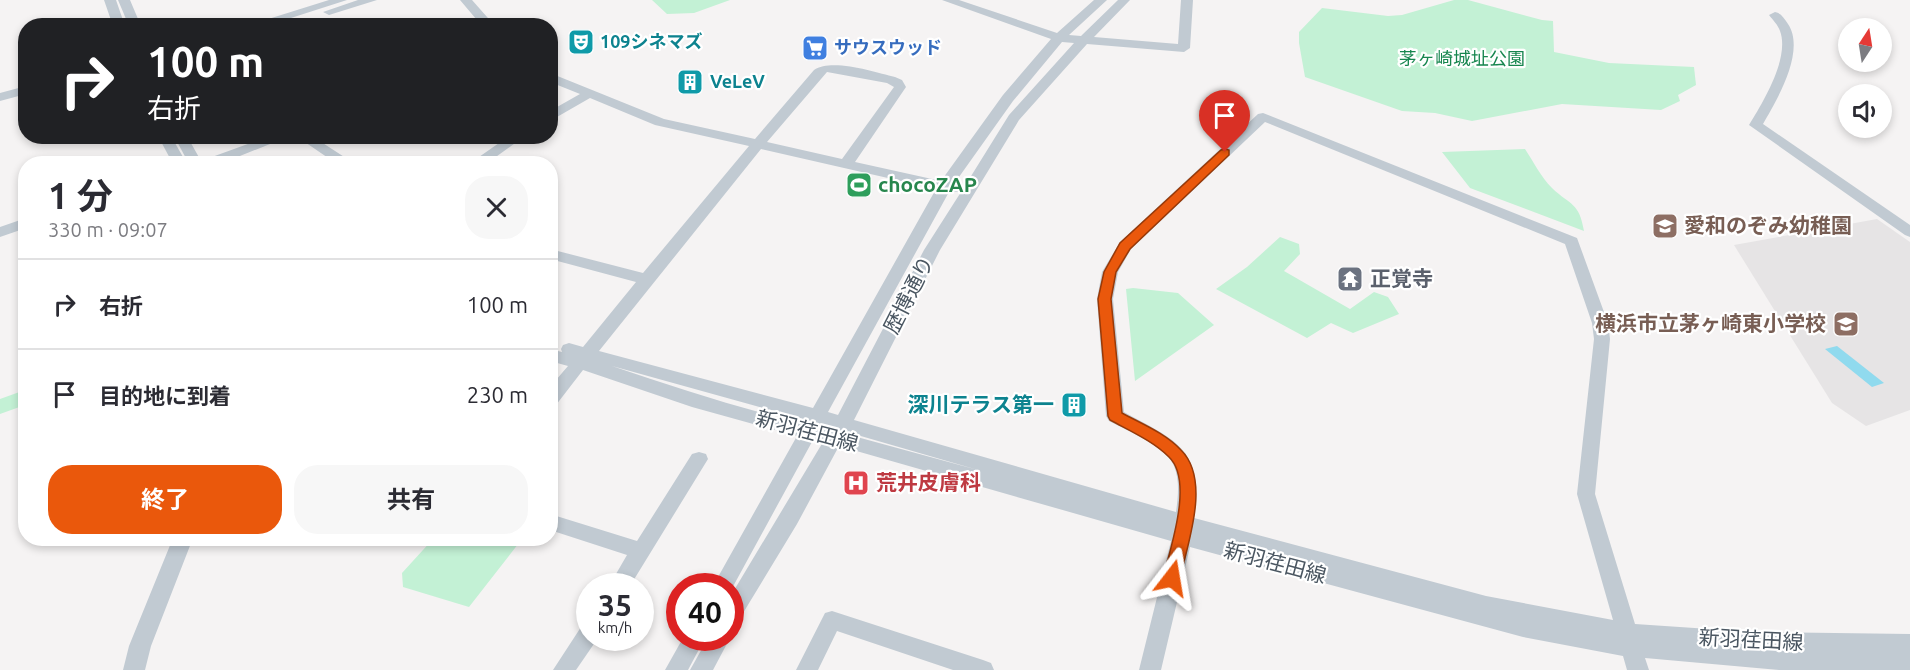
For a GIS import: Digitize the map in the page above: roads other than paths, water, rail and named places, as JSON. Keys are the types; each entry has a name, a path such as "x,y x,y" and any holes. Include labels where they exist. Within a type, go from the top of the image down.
{"street":[{"path":"110,0 116,18"},
{"path":"124,0 132,18"},
{"path":"279,18 341,0"},
{"path":"311,18 372,0"},
{"path":"466,0 482,18"},
{"path":"948,0 1084,39 1184,48 1187,0"},
{"path":"973,0 1063,34"},
{"name":"歴博通り","path":"730,573 945,186 1008,98 1063,34 1101,0"},
{"name":"歴博通り","path":"744,593 790,518 932,250 1014,118 1084,39 1124,0"},
{"path":"1775,15 1787,33 1786,52 1777,88 1756,125 1910,232"},
{"path":"558,391 756,145 818,73 824,69 832,68 898,83 900,87 846,164"},
{"path":"558,79 660,122 968,191"},
{"path":"0,97 18,92"},
{"path":"558,112 590,93"},
{"path":"0,106 18,101"},
{"path":"1150,670 1183,530 1189,486 1183,463 1161,442 1115,416 1105,312 1108,281 1110,272 1125,246 1263,117 1572,241 1600,323 1602,339 1588,461 1587,494 1638,670"},
{"path":"228,156 261,144"},
{"path":"315,144 335,156"},
{"path":"488,156 507,144"},
{"path":"0,232 18,226"},
{"path":"558,256 646,279"},
{"name":"新羽荏田線","path":"558,347 692,400 838,430 1470,614 1523,627 1791,660 1910,661"},
{"name":"新羽荏田線","path":"558,356 586,358"},
{"path":"627,573 699,459"},
{"path":"558,525 641,551"},
{"path":"134,670 140,646 180,546"},
{"path":"807,670 832,620 983,670"},
{"name":"新羽荏田線","path":"1629,640 1910,644"},
{"path":"564,670 577,651"},
{"path":"676,670 687,651"},
{"path":"701,670 711,651"}],"water":[{"path":"1837,346 1884,383 1872,387 1825,349"}],"place":[{"name":"109シネマズ","path":"581,42"},
{"name":"サウスウッド","path":"815,48"},
{"name":"VeLeV","path":"690,82"},
{"name":"chocoZAP","path":"859,185"},
{"name":"愛和のぞみ幼稚園","path":"1665,226"},
{"name":"正覚寺","path":"1350,279"},
{"name":"横浜市立茅ヶ崎東小学校","path":"1846,324"},
{"name":"深川テラス第一","path":"1074,405"},
{"name":"荒井皮膚科","path":"856,483"}],"park label":[{"name":"茅ヶ崎城址公園","path":"1462,59"}]}
